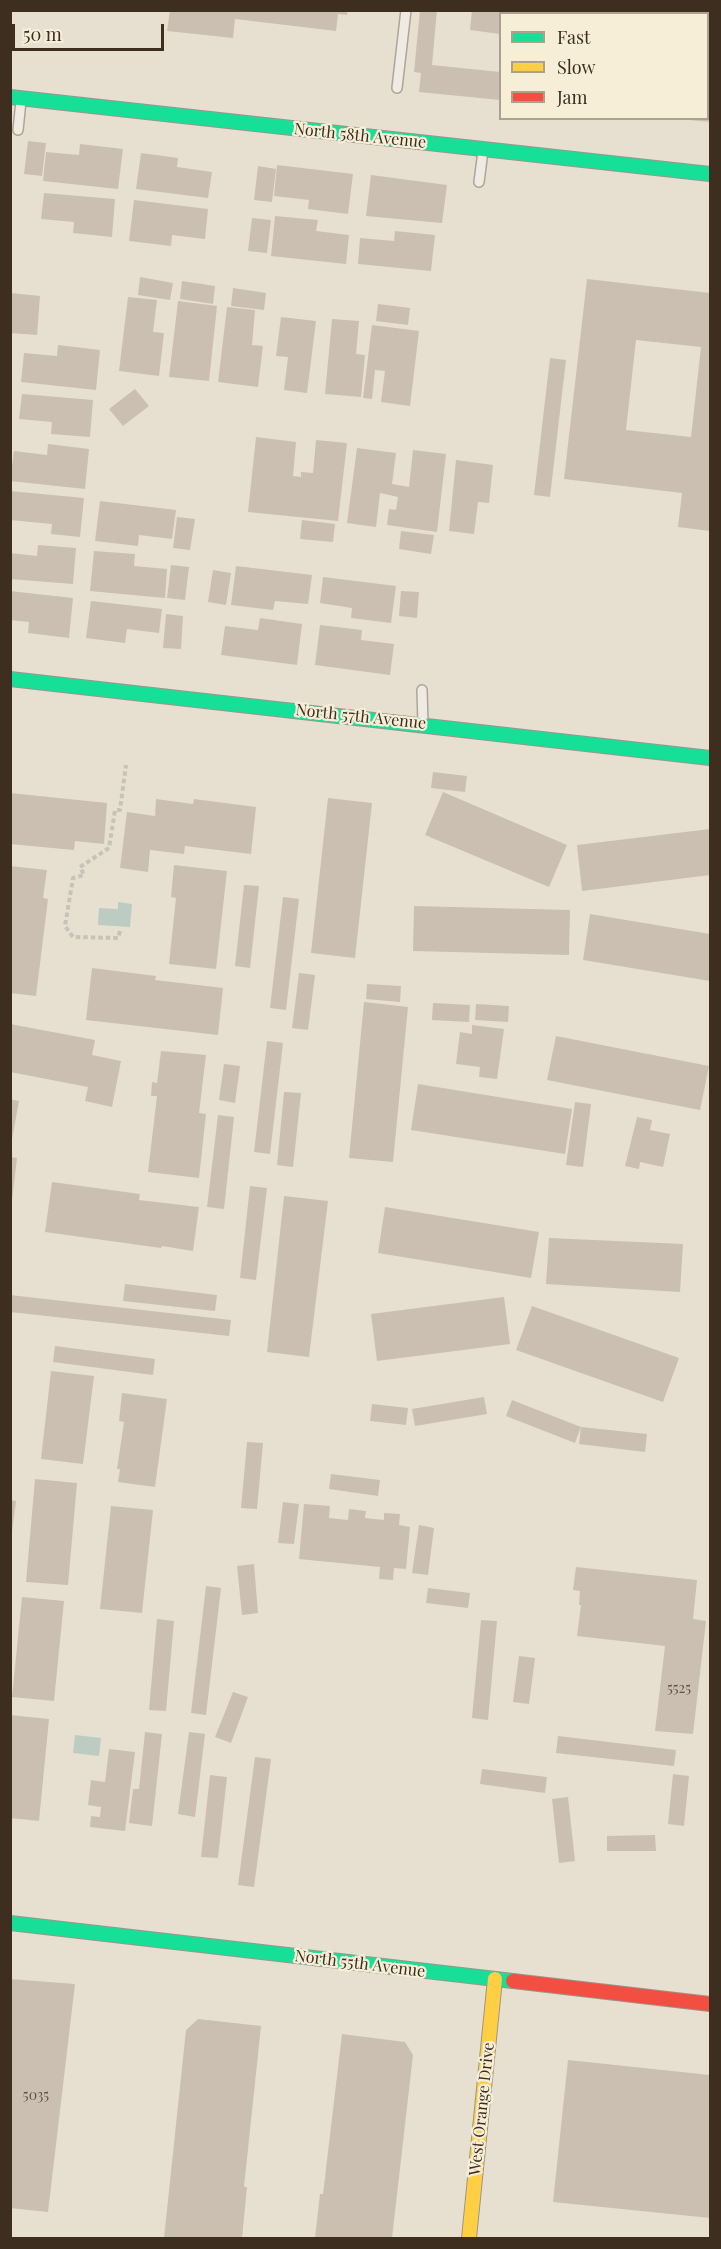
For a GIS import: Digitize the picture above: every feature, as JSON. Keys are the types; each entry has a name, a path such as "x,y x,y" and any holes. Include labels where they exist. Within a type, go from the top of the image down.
{"street":[{"name":"North 58th Avenue","path":"16,98 711,174"},
{"name":"North 57th Avenue","path":"10,679 711,758"},
{"name":"North 55th Avenue","path":"10,1923 711,2004"},
{"name":"West Orange Drive","path":"469,2238 495,1979"}],"lane":[{"path":"397,88 406,10"},
{"path":"16,98 18,130"},
{"path":"479,182 483,149"},
{"path":"422,690 423,724"}],"path":[{"path":"120,931 118,938 73,937 66,926 73,878 84,875 81,867 109,848 115,810 120,810 126,765"}],"shaded area":[{"path":"118,902 132,904 130,927 98,925 99,908 118,909"},
{"path":"75,1735 101,1738 99,1756 73,1753"}],"building":[{"path":"170,10 348,10 347,15 338,14 336,31 235,19 233,38 167,31"},
{"path":"420,10 437,10 432,65 499,72 499,100 419,92 421,73 414,72"},
{"path":"472,10 519,10 518,12 499,12 499,34 470,30"},
{"path":"543,10 590,10 590,12 543,12"},
{"path":"613,10 661,10 661,12 613,12"},
{"path":"709,94 710,94 710,122 689,120 709,120"},
{"path":"28,141 46,143 42,176 24,174"},
{"path":"80,144 123,149 118,189 43,181 46,152 79,155"},
{"path":"141,153 178,158 177,167 212,172 208,198 136,189"},
{"path":"277,165 353,174 348,214 308,209 309,200 274,196"},
{"path":"258,166 276,169 272,202 254,200"},
{"path":"371,175 447,185 442,223 366,216"},
{"path":"44,193 115,199 112,237 73,233 74,222 41,219"},
{"path":"134,200 208,209 205,239 172,235 171,246 129,241"},
{"path":"275,216 318,220 316,231 349,235 346,264 271,256"},
{"path":"252,218 271,220 267,253 248,251"},
{"path":"395,231 435,235 431,271 358,264 360,238 394,241"},
{"path":"140,277 173,283 170,300 138,295"},
{"path":"587,279 710,293 710,531 678,527 682,493 564,479","holes":["636,340 701,347 691,437 626,430"]},
{"path":"182,281 215,286 213,304 180,299"},
{"path":"233,288 266,293 264,310 231,306"},
{"path":"11,293 40,296 37,335 10,333"},
{"path":"128,297 157,300 153,332 164,333 159,376 119,371"},
{"path":"178,301 217,306 209,381 169,377"},
{"path":"378,304 410,308 408,325 376,321"},
{"path":"227,307 255,310 252,345 263,346 258,387 218,382"},
{"path":"281,317 316,321 307,393 284,390 288,357 276,356"},
{"path":"332,319 359,321 356,354 365,355 361,397 325,394"},
{"path":"372,325 419,331 410,406 381,402 385,371 375,370 372,399 363,398"},
{"path":"58,345 100,350 96,390 21,382 24,353 57,356"},
{"path":"550,358 566,360 550,497 534,495"},
{"path":"135,389 149,406 123,426 109,409"},
{"path":"22,394 93,400 90,437 51,434 52,422 19,419"},
{"path":"256,437 296,442 293,476 301,477 301,472 313,473 316,440 347,443 338,521 248,512"},
{"path":"48,444 89,449 85,489 10,481 14,451 47,455"},
{"path":"357,448 396,453 392,484 409,487 413,450 446,454 437,532 387,525 389,509 396,510 398,497 380,493 376,527 347,523"},
{"path":"456,460 493,465 489,503 478,502 474,534 449,531"},
{"path":"10,491 84,498 80,537 51,534 52,524 10,520"},
{"path":"100,501 176,510 172,539 139,535 138,546 95,541"},
{"path":"177,517 195,519 190,550 173,548"},
{"path":"302,520 335,524 333,542 300,539"},
{"path":"401,531 434,535 431,554 399,549"},
{"path":"38,545 76,548 73,584 10,579 10,553 37,556"},
{"path":"94,551 135,554 134,566 167,569 165,598 90,591"},
{"path":"171,565 189,567 185,600 167,598"},
{"path":"236,566 312,575 308,604 275,601 273,610 231,605"},
{"path":"213,570 231,573 226,605 208,602"},
{"path":"323,577 396,586 391,623 351,618 352,608 320,603"},
{"path":"10,591 73,598 69,638 28,633 29,622 10,620"},
{"path":"401,591 419,592 417,618 399,616"},
{"path":"91,601 162,609 159,633 127,629 125,643 86,638"},
{"path":"166,614 183,616 181,649 163,648"},
{"path":"260,618 302,624 297,665 221,655 225,626 258,630"},
{"path":"320,625 362,630 361,640 394,644 390,675 315,665"},
{"path":"433,772 467,776 465,792 431,788"},
{"path":"443,792 567,845 549,887 425,835"},
{"path":"10,793 107,803 104,844 75,841 74,850 10,844"},
{"path":"328,798 372,803 355,958 311,953"},
{"path":"156,799 193,804 194,799 256,807 251,854 185,846 184,854 150,850 148,872 120,868 127,812 155,816"},
{"path":"710,829 710,875 582,891 577,845"},
{"path":"174,865 227,871 216,969 169,964 176,898 171,897"},
{"path":"10,866 47,870 43,898 48,899 36,996 10,993"},
{"path":"244,885 259,886 250,968 235,966"},
{"path":"283,897 299,899 286,1010 270,1008"},
{"path":"414,906 570,910 569,955 413,951"},
{"path":"590,914 710,934 710,981 583,960"},
{"path":"92,968 156,976 155,980 223,988 218,1035 86,1020"},
{"path":"299,973 315,975 308,1030 292,1028"},
{"path":"367,984 401,986 400,1002 366,999"},
{"path":"364,1002 408,1007 393,1162 349,1158"},
{"path":"433,1003 470,1005 469,1022 432,1020"},
{"path":"476,1004 509,1006 508,1022 475,1020"},
{"path":"10,1024 95,1040 92,1055 121,1061 112,1107 85,1101 88,1087 10,1072"},
{"path":"472,1025 504,1029 497,1079 479,1077 480,1067 456,1064 460,1032 472,1034"},
{"path":"556,1036 709,1066 700,1110 547,1080"},
{"path":"267,1041 283,1043 270,1154 254,1152"},
{"path":"161,1051 206,1055 199,1113 206,1114 199,1178 148,1172 157,1096 151,1096 152,1082 157,1083"},
{"path":"224,1064 240,1066 235,1103 219,1100"},
{"path":"418,1084 572,1109 565,1154 411,1130"},
{"path":"284,1092 301,1093 293,1167 277,1165"},
{"path":"10,1099 19,1101 12,1139 10,1139"},
{"path":"575,1102 591,1104 583,1167 566,1165"},
{"path":"218,1115 234,1117 224,1209 207,1207"},
{"path":"637,1117 652,1120 650,1130 670,1134 663,1167 640,1162 639,1169 625,1166"},
{"path":"10,1157 17,1158 12,1200 10,1199"},
{"path":"52,1182 140,1194 139,1200 199,1207 193,1251 45,1232"},
{"path":"250,1186 267,1188 256,1280 240,1278"},
{"path":"284,1196 328,1201 309,1357 267,1352"},
{"path":"385,1207 539,1232 531,1278 378,1253"},
{"path":"549,1238 683,1244 680,1292 546,1284"},
{"path":"125,1284 217,1295 215,1311 123,1301"},
{"path":"10,1295 231,1320 229,1336 10,1312"},
{"path":"504,1297 510,1344 377,1361 371,1314"},
{"path":"532,1306 679,1358 663,1402 516,1350"},
{"path":"55,1346 155,1359 153,1375 53,1362"},
{"path":"51,1371 94,1376 83,1464 41,1459"},
{"path":"122,1393 167,1399 155,1487 118,1482 120,1469 117,1469 124,1422 119,1421"},
{"path":"484,1397 487,1414 415,1426 412,1409"},
{"path":"512,1400 581,1427 575,1443 506,1416"},
{"path":"372,1404 408,1408 406,1425 370,1421"},
{"path":"581,1427 647,1434 645,1452 579,1444"},
{"path":"247,1442 263,1443 257,1509 241,1508"},
{"path":"331,1474 380,1480 378,1496 329,1489"},
{"path":"35,1479 77,1483 68,1585 26,1582"},
{"path":"10,1500 16,1501 12,1531 10,1531"},
{"path":"283,1502 299,1504 294,1544 278,1543"},
{"path":"304,1504 330,1506 329,1518 348,1520 349,1509 366,1511 365,1518 384,1520 384,1513 400,1514 399,1525 410,1527 406,1569 394,1568 393,1580 379,1579 380,1567 299,1559"},
{"path":"111,1506 153,1510 142,1613 100,1609"},
{"path":"419,1525 434,1528 428,1575 412,1573"},
{"path":"254,1564 258,1613 242,1615 237,1566"},
{"path":"576,1567 697,1580 693,1619 706,1621 693,1734 655,1731 665,1646 577,1636 581,1605 579,1605 580,1591 573,1590"},
{"path":"206,1586 221,1588 206,1715 191,1713"},
{"path":"428,1588 470,1593 468,1608 426,1603"},
{"path":"22,1597 64,1601 54,1701 12,1697"},
{"path":"157,1619 174,1621 166,1711 149,1710"},
{"path":"481,1620 497,1621 488,1720 472,1718"},
{"path":"519,1656 535,1658 529,1704 513,1702"},
{"path":"233,1692 248,1697 231,1743 215,1737"},
{"path":"10,1715 49,1719 39,1821 10,1818"},
{"path":"145,1732 162,1734 152,1826 129,1823 133,1789 139,1789"},
{"path":"189,1732 205,1734 195,1817 178,1814"},
{"path":"558,1736 676,1750 674,1766 556,1753"},
{"path":"109,1749 135,1752 125,1831 90,1827 91,1816 100,1817 101,1807 88,1805 91,1780 105,1782"},
{"path":"255,1757 271,1759 254,1887 238,1885"},
{"path":"482,1769 547,1777 545,1793 480,1784"},
{"path":"673,1774 689,1776 684,1826 668,1824"},
{"path":"210,1775 227,1777 218,1858 201,1857"},
{"path":"568,1797 575,1861 559,1863 552,1799"},
{"path":"655,1835 656,1851 607,1851 607,1836"},
{"path":"10,1979 75,1984 48,2212 10,2208"},
{"path":"198,2019 261,2026 244,2187 247,2187 242,2238 164,2238 186,2030"},
{"path":"342,2034 405,2042 413,2055 392,2238 315,2238 320,2194 323,2194"},
{"path":"568,2060 710,2075 710,2218 553,2202"}],"traffic: fast":[{"path":"10,97 710,174"},
{"path":"10,679 710,758"},
{"path":"10,1923 513,1981"}],"traffic: slow":[{"path":"469,2238 495,1979"}],"traffic: jam":[{"path":"513,1981 710,2004"}]}
